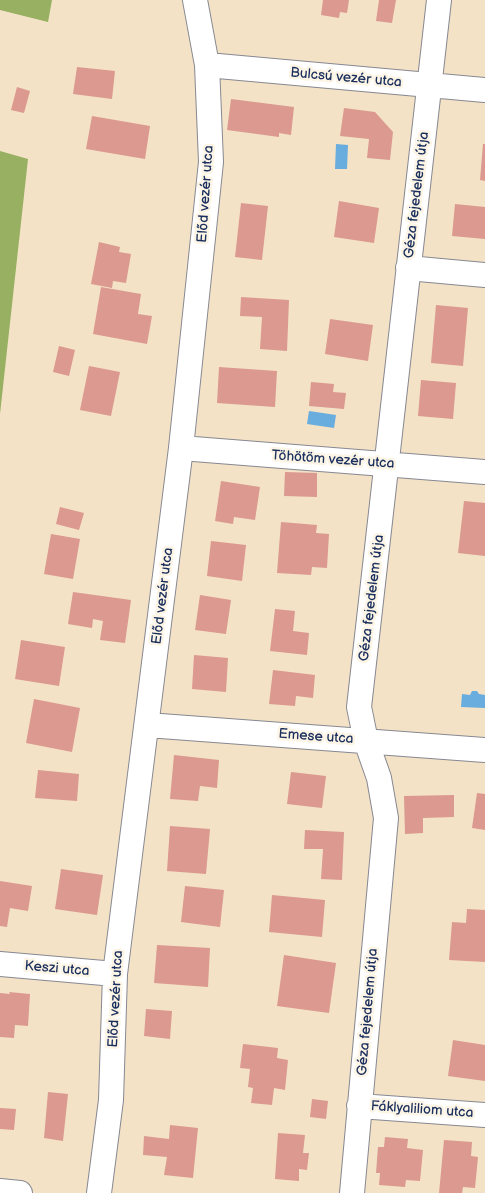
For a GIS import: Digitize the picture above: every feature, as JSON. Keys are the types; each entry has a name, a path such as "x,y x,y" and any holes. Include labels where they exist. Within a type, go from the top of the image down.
{"street":[{"name":"Előd vezér utca","path":"99,1193 111,1100 115,974 181,448 211,162 206,65 194,0"},
{"name":"Géza fejedelem útja","path":"352,1193 386,818 379,778 366,741 359,707 439,0"},
{"name":"Bulcsú vezér utca","path":"206,65 485,90"},
{"path":"408,268 485,275"},
{"name":"Töhötöm vezér utca","path":"181,448 485,472"},
{"name":"Emese utca","path":"147,725 485,750"},
{"name":"Keszi utca","path":"0,964 115,974"},
{"name":"Fáklyaliliom utca","path":"359,1106 485,1115"},
{"path":"0,1191 20,1193"}],"green space":[{"path":"0,0 52,0 48,22 0,10"},
{"path":"0,151 28,159 0,414"}],"water":[{"path":"336,144 348,145 347,169 335,169"},
{"path":"309,411 336,415 334,428 307,424"},
{"path":"472,691 485,695 485,708 461,707 462,694 470,695"}],"building":[{"path":"323,0 349,0 347,13 340,12 339,18 321,15"},
{"path":"379,0 396,0 392,23 376,21"},
{"path":"77,67 115,71 112,99 73,94"},
{"path":"17,87 30,91 24,113 11,110"},
{"path":"231,99 294,107 291,135 279,133 279,137 227,130"},
{"path":"344,108 375,112 393,132 390,160 367,158 369,139 340,136"},
{"path":"92,116 150,126 145,159 86,149"},
{"path":"483,144 485,144 485,181 480,180"},
{"path":"339,201 379,208 374,243 334,237"},
{"path":"241,203 268,206 262,260 235,257"},
{"path":"455,204 485,207 485,239 452,236"},
{"path":"99,242 120,247 119,252 131,254 126,283 113,281 112,288 91,284"},
{"path":"101,287 141,294 138,314 152,316 147,344 93,334"},
{"path":"241,297 289,300 287,351 260,349 262,317 240,316"},
{"path":"436,305 468,308 463,366 431,363"},
{"path":"330,319 373,325 368,361 325,354"},
{"path":"59,346 75,350 69,376 53,372"},
{"path":"89,366 120,372 111,416 80,410"},
{"path":"219,367 277,371 275,407 217,403"},
{"path":"421,380 456,383 453,419 418,416"},
{"path":"311,382 334,384 333,392 346,393 344,409 309,406"},
{"path":"285,472 317,473 317,497 284,496"},
{"path":"221,481 260,487 255,520 234,517 233,524 215,521"},
{"path":"464,501 485,503 485,556 458,553"},
{"path":"60,507 84,513 79,530 56,524"},
{"path":"281,522 317,525 316,533 329,534 327,568 312,567 311,575 277,573"},
{"path":"51,534 80,539 73,579 44,574"},
{"path":"211,541 246,545 242,581 207,576"},
{"path":"73,592 131,600 125,643 100,640 103,621 93,619 92,628 68,624"},
{"path":"200,595 231,600 226,634 195,630"},
{"path":"275,609 295,611 293,631 309,633 307,655 270,651"},
{"path":"21,640 65,647 59,686 15,679"},
{"path":"194,655 228,658 226,692 192,689"},
{"path":"273,670 315,675 313,698 296,696 295,706 269,704"},
{"path":"34,699 80,708 72,752 26,743"},
{"path":"174,755 219,760 217,788 200,786 198,801 170,799"},
{"path":"38,770 79,774 77,801 35,798"},
{"path":"291,772 326,776 322,808 287,804"},
{"path":"477,793 485,794 485,830 472,828"},
{"path":"454,795 454,817 423,818 423,833 405,834 404,796"},
{"path":"170,826 210,829 206,874 167,871"},
{"path":"305,830 344,832 342,880 321,879 323,849 304,849"},
{"path":"61,869 103,875 97,915 55,909"},
{"path":"0,881 32,886 28,911 10,908 7,927 0,926"},
{"path":"185,886 224,890 220,927 181,922"},
{"path":"272,895 325,900 322,937 269,932"},
{"path":"467,909 485,910 485,962 449,960 452,922 466,923"},
{"path":"157,945 210,948 208,987 154,983"},
{"path":"284,955 336,963 329,1013 277,1006"},
{"path":"9,992 30,994 28,1026 15,1025 14,1038 0,1037 0,993 10,994"},
{"path":"146,1009 172,1011 170,1039 144,1036"},
{"path":"453,1040 485,1045 485,1081 448,1076"},
{"path":"243,1044 278,1048 277,1058 288,1060 285,1090 274,1088 272,1105 251,1103 253,1088 248,1087 250,1069 240,1068"},
{"path":"48,1092 68,1094 63,1141 44,1138"},
{"path":"312,1099 328,1101 326,1119 310,1117"},
{"path":"0,1108 16,1109 14,1130 0,1129"},
{"path":"170,1125 198,1128 193,1178 164,1175 167,1157 143,1155 144,1136 169,1139"},
{"path":"278,1133 305,1135 303,1153 309,1153 307,1170 299,1169 299,1181 275,1179"},
{"path":"385,1137 408,1139 407,1148 423,1150 420,1181 406,1180 405,1187 379,1185 380,1173 376,1173 378,1147 384,1147"},
{"path":"444,1140 472,1142 471,1156 478,1157 475,1188 463,1187 462,1193 439,1193"}]}
